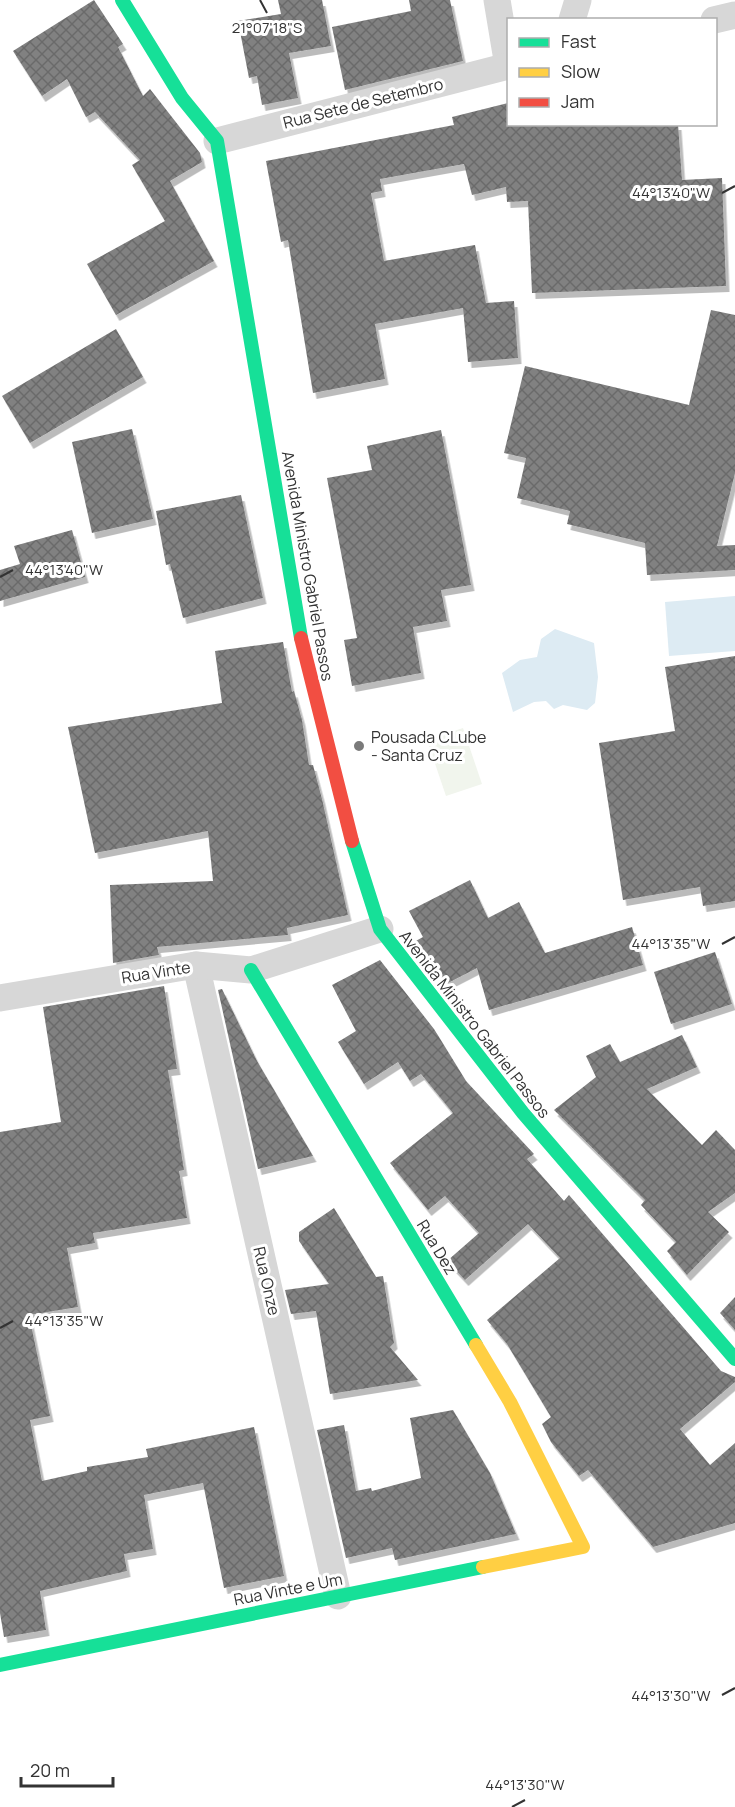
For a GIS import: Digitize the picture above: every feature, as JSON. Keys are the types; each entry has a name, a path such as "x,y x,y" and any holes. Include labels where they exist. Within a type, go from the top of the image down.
{"main road":[{"name":"Avenida Ministro Gabriel Passos","path":"122,0 182,98 216,141 303,649 353,845 380,930 523,1113 735,1359"},
{"name":"Rua Dez","path":"251,970 510,1402 583,1547"},
{"name":"Rua Vinte e Um","path":"0,1665 583,1547"}],"street":[{"path":"497,0 507,60"},
{"path":"573,18 578,0"},
{"path":"717,19 735,15"},
{"name":"Rua Sete de Setembro","path":"216,141 507,66"},
{"name":"Rua Vinte","path":"0,998 196,965 251,970 380,930"},
{"name":"Rua Onze","path":"196,965 338,1596"}],"shaded area":[{"path":"735,596 735,651 669,656 665,602"},
{"path":"555,629 594,643 598,677 595,703 587,710 563,705 554,709 546,701 534,702 513,712 502,673 520,660 537,657 541,639"},
{"path":"463,728 482,784 446,796 427,740"}],"building":[{"path":"94,0 123,44 118,47 143,96 150,89 200,153 202,162 170,181 214,261 116,315 87,264 165,221 132,165 140,160 95,112 86,117 67,79 42,96 13,51"},
{"path":"278,0 322,0 331,46 289,53 298,98 262,105 257,76 249,78 238,21 281,14"},
{"path":"409,0 450,0 463,61 345,90 332,27 411,11"},
{"path":"507,103 507,126 678,126 682,180 722,178 726,286 532,293 528,201 507,202 506,187 472,195 464,164 380,179 382,191 371,193 384,261 475,245 486,303 514,301 518,358 468,362 463,308 375,324 385,379 313,393 288,240 281,242 266,161 454,125 452,117"},
{"path":"711,310 735,315 735,473 717,546 735,545 735,570 647,575 645,543 567,524 570,511 517,498 526,458 504,453 525,366 689,405"},
{"path":"116,329 143,377 30,443 2,396"},
{"path":"132,429 153,519 92,533 72,442"},
{"path":"441,430 471,585 441,590 447,621 413,627 421,673 352,686 344,640 357,638 327,478 372,470 367,446"},
{"path":"241,495 263,598 183,618 170,564 166,565 156,511"},
{"path":"72,530 85,577 0,601 0,570 20,564 14,546"},
{"path":"283,642 292,692 294,691 302,720 309,765 313,765 322,799 348,915 287,928 288,935 157,947 159,955 113,963 110,885 213,881 208,831 95,853 68,727 222,703 215,651"},
{"path":"735,656 735,901 703,906 700,887 623,900 599,743 675,731 665,667"},
{"path":"470,880 488,918 519,902 545,953 632,927 643,965 489,1010 477,968 446,984 414,942 423,937 409,911"},
{"path":"715,952 732,1004 671,1024 654,972"},
{"path":"380,960 434,1029 466,1081 534,1154 527,1159 564,1201 569,1195 721,1371 735,1377 735,1382 680,1429 710,1465 735,1443 735,1523 653,1547 588,1470 579,1476 551,1442 542,1424 551,1417 507,1344 487,1320 560,1258 528,1224 465,1280 447,1261 479,1233 445,1196 428,1210 390,1163 453,1113 421,1074 410,1081 398,1062 364,1084 338,1042 356,1031 332,985"},
{"path":"164,986 177,1069 168,1070 184,1170 179,1171 187,1218 93,1233 95,1243 67,1248 78,1307 29,1315 50,1416 30,1420 42,1481 87,1471 87,1467 148,1457 146,1449 254,1427 284,1576 224,1588 203,1483 144,1495 153,1549 124,1554 127,1571 40,1591 46,1630 4,1637 0,1613 0,1132 61,1122 43,1007"},
{"path":"222,989 257,1061 313,1156 258,1169 218,990"},
{"path":"682,1035 697,1067 647,1089 702,1145 716,1130 735,1150 735,1193 708,1212 729,1232 687,1275 667,1251 676,1242 641,1205 645,1200 554,1110 596,1077 586,1056 610,1044 620,1062"},
{"path":"334,1208 376,1277 383,1276 394,1343 390,1347 418,1380 330,1394 316,1311 291,1314 285,1290 329,1284 299,1241 299,1232"},
{"path":"735,1297 735,1330 720,1313"},
{"path":"453,1410 490,1473 516,1534 395,1560 392,1548 346,1558 317,1430 344,1425 356,1491 371,1488 372,1491 421,1478 410,1418"}],"traffic: fast":[{"path":"122,0 182,98 217,141 301,638"},
{"path":"352,841 380,929 523,1113 735,1359"},
{"path":"251,970 476,1345"},
{"path":"0,1665 483,1567"}],"traffic: slow":[{"path":"476,1345 510,1402 583,1547 483,1567"}],"traffic: jam":[{"path":"301,638 352,841"}],"place":[{"name":"Pousada CLube - Santa Cruz","path":"359,746"}]}
